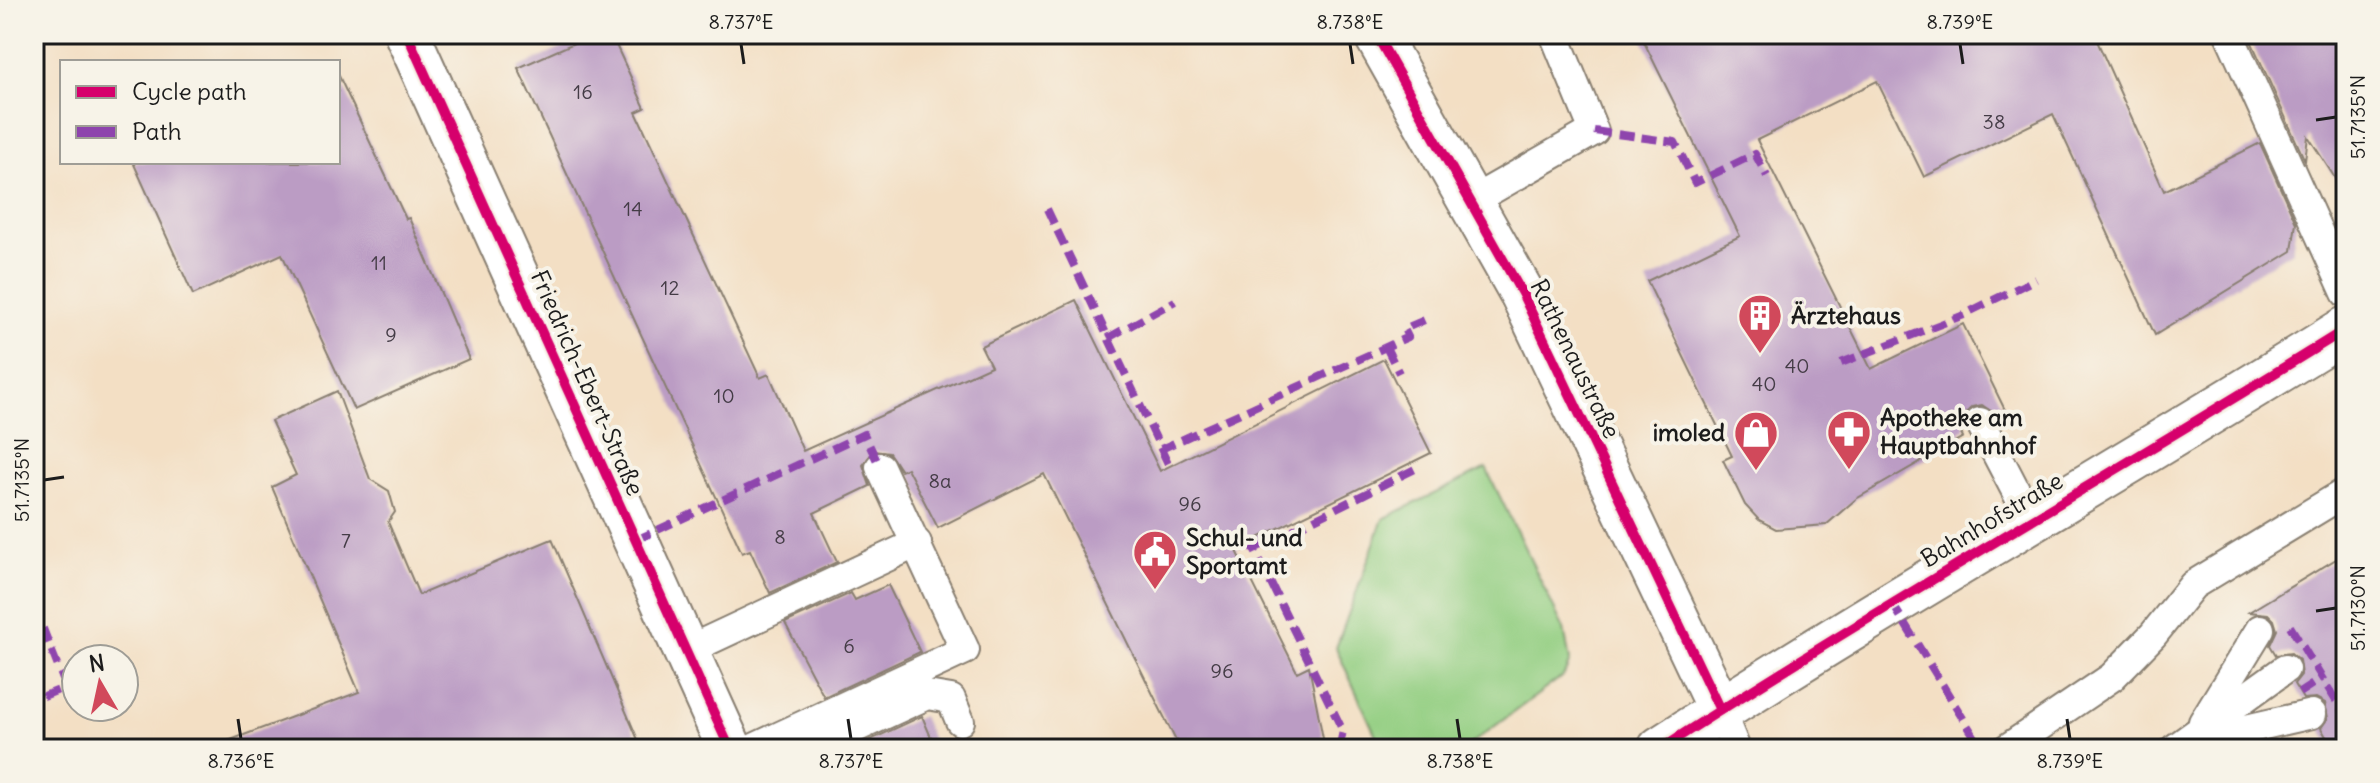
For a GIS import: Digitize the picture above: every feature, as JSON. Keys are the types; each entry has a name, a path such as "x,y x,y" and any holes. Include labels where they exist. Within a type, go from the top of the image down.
{"street":[{"name":"Friedrich-Ebert-Straße","path":"407,34 730,749"},
{"name":"Rathenaustraße","path":"1376,34 1523,295 1728,730"},
{"name":"Bahnhofstraße","path":"1660,749 1728,730 2031,520 2346,329"}],"lane":[{"path":"1470,202 1594,131 1554,34"},
{"path":"2229,34 2346,293"},
{"path":"1980,422 2031,520"},
{"path":"752,749 965,650 880,467"},
{"path":"2006,749 2112,677 2153,635 2193,585 2346,492"},
{"path":"686,651 917,543"},
{"path":"2184,742 2260,629"},
{"path":"2184,742 2285,669"},
{"path":"810,749 927,695 951,699 960,721"},
{"path":"2184,742 2312,714"}],"green space":[{"path":"1486,468 1564,629 1570,661 1564,675 1464,749 1382,749 1336,648 1383,519"}],"building":[{"path":"594,34 611,34 645,108 636,112 760,378 769,374 803,451 991,366 981,346 1076,300 1160,471 1384,359 1431,453 1236,549 1297,672 1309,666 1325,749 1180,749 1044,474 938,528 907,468 901,471 889,453 874,451 863,465 870,486 814,513 837,562 770,593 750,550 742,553 518,68"},
{"path":"1640,34 2094,34 2164,191 2260,143 2296,223 2292,251 2155,335 2053,114 1924,177 1877,81 1757,140 1871,369 1963,324 2005,410 1995,414 1982,405 1972,407 1965,414 1965,429 1960,431 1963,437 1856,499 1826,525 1776,529 1759,520 1745,505 1723,460 1732,456 1647,281 1740,236"},
{"path":"2248,34 2346,34 2346,195 2308,136 2305,161"},
{"path":"340,78 406,219 409,218 469,359 354,410 282,254 193,295 134,164 340,164"},
{"path":"337,391 370,479 389,491 395,512 388,522 419,595 552,539 642,749 221,749 220,744 359,692 272,487 296,475 271,421"},
{"path":"2346,553 2346,749 2333,749 2321,728 2328,718 2325,703 2316,698 2303,699 2294,684 2301,675 2299,660 2291,653 2276,655 2270,645 2277,630 2274,620 2268,614 2249,612"},
{"path":"888,585 920,652 824,697 785,623 851,593 855,600"},
{"path":"922,716 936,749 851,749"}],"marked path":[{"path":"1594,131 1675,142 1695,183 1755,154 1767,176"},
{"path":"1047,209 1161,449 1408,337 1404,329 1429,318"},
{"path":"1971,311 2036,279"},
{"path":"1108,338 1175,301"},
{"path":"1841,363 1964,315"},
{"path":"1386,347 1399,373"},
{"path":"636,540 864,434 880,467"},
{"path":"1161,449 1170,468"},
{"path":"1339,749 1343,731 1254,549 1419,467"},
{"path":"1892,603 1982,749"},
{"path":"34,606 66,687 34,700"},
{"path":"2290,626 2346,717"},
{"path":"2299,693 2322,678"}],"cycle path":[{"path":"407,34 730,749"},
{"path":"1376,34 1523,295 1720,710"},
{"path":"1660,749 1830,642 2346,329"}],"place":[{"name":"Ärztehaus","path":"1760,355"},
{"name":"Apotheke am Hauptbahnhof","path":"1849,471"},
{"name":"imoled","path":"1756,472"},
{"name":"Schul- und Sportamt","path":"1155,591"}]}
